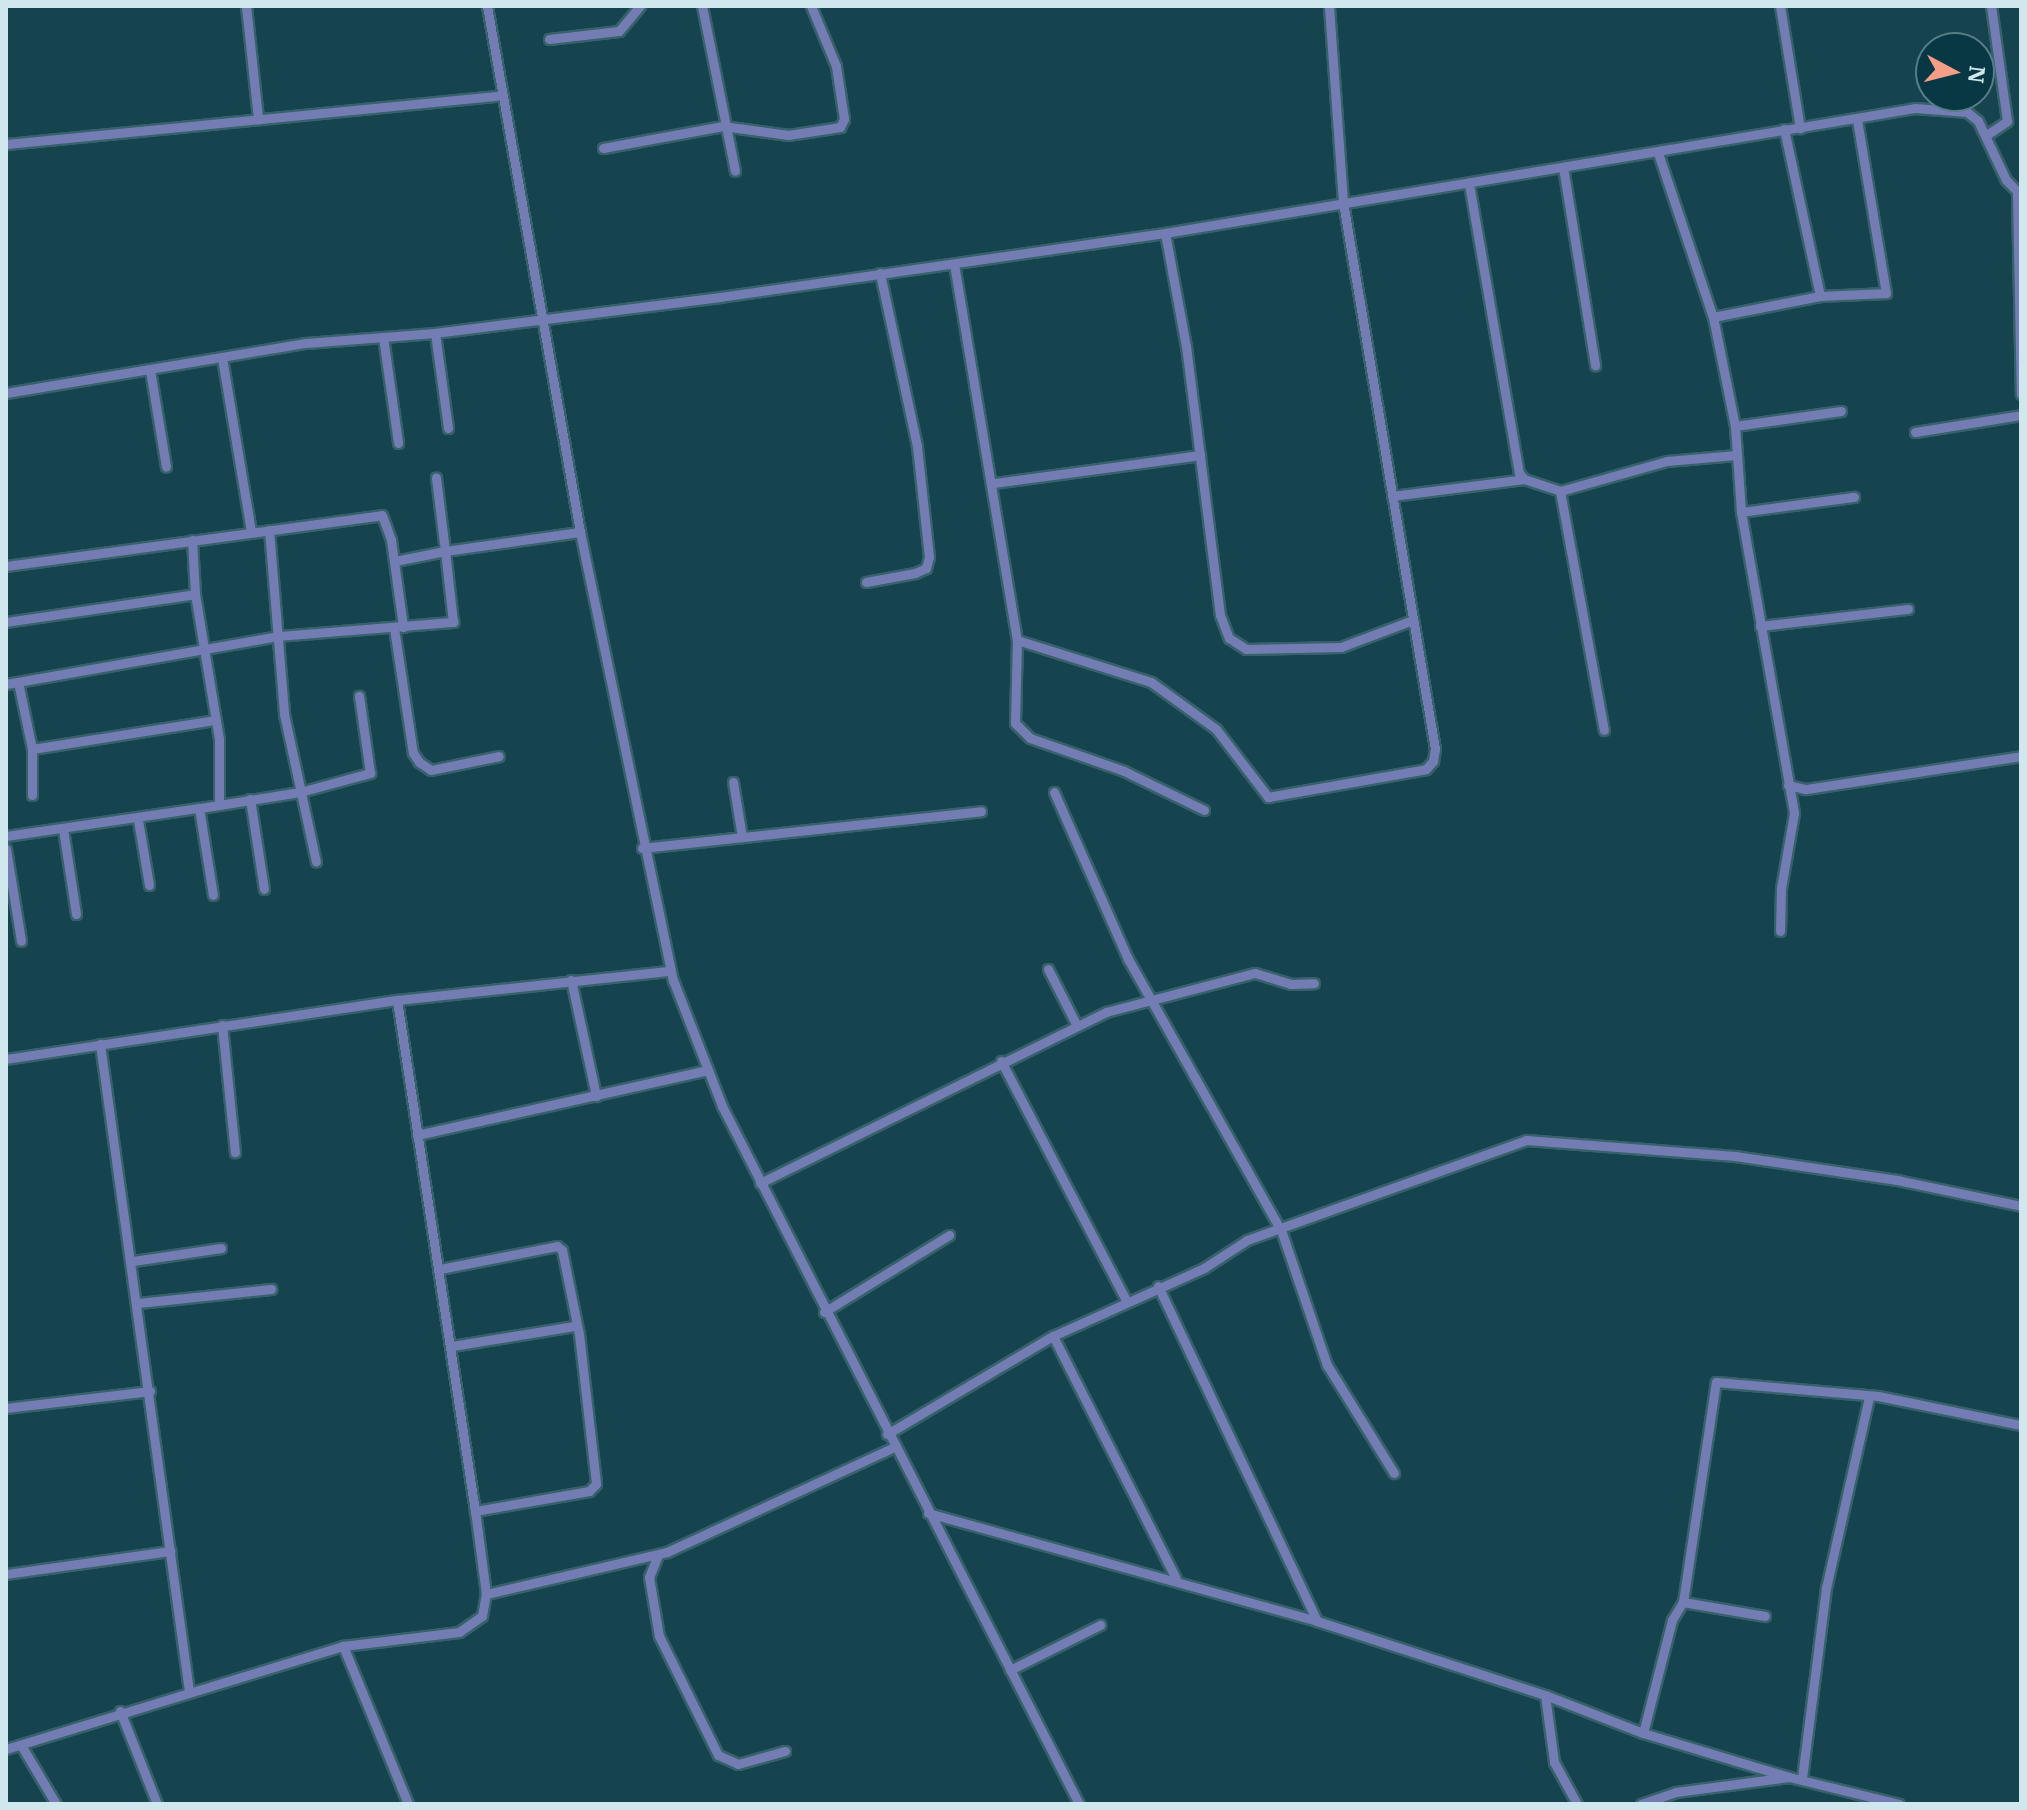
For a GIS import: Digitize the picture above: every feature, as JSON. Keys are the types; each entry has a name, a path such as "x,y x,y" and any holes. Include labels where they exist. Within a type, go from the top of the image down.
{"street":[{"path":"246,6 258,119"},
{"path":"487,6 580,532 642,848 670,971 708,1070 760,1183 1079,1804"},
{"path":"549,39 619,31 640,6"},
{"path":"702,6 723,126 735,171"},
{"path":"603,148 723,126 788,135 844,123 836,66 811,6"},
{"path":"1017,640 1151,682 1216,729 1268,797 1430,765 1435,749 1343,202 1329,6"},
{"path":"1780,6 1800,128"},
{"path":"1985,136 2007,121 1991,6"},
{"path":"6,144 503,95"},
{"path":"6,393 306,343 435,333 954,264 1469,184 1784,129 1957,107 1978,121 2019,194 2021,394"},
{"path":"1713,317 1820,296 1886,293 1857,119"},
{"path":"1784,129 1820,296"},
{"path":"1658,153 1713,317 1735,426 1741,512 1788,785 1793,833 1781,888 1780,931"},
{"path":"1563,167 1595,365"},
{"path":"1469,184 1519,473 1524,479"},
{"path":"1165,233 1200,455 1220,615 1229,638 1246,649 1341,647 1413,620"},
{"path":"954,264 994,483 1017,640 1015,723 1030,738 1082,754 1204,810"},
{"path":"866,582 915,573 926,568 929,557 917,446 880,273"},
{"path":"435,333 448,428"},
{"path":"383,337 398,443"},
{"path":"222,358 251,531"},
{"path":"150,370 166,467"},
{"path":"1735,426 1841,411"},
{"path":"1915,432 2021,415"},
{"path":"994,483 1200,455"},
{"path":"1392,496 1524,479 1560,491 1667,461 1736,455"},
{"path":"6,684 278,636 398,627 455,619 436,478"},
{"path":"1560,491 1604,730"},
{"path":"1741,512 1854,497"},
{"path":"6,566 382,515 395,561 398,627 413,753 419,762 431,770 499,756"},
{"path":"269,530 284,714 316,862"},
{"path":"395,561 580,532"},
{"path":"192,540 195,594 216,720 219,805"},
{"path":"6,622 195,594"},
{"path":"1760,626 1908,609"},
{"path":"18,682 32,749 32,795"},
{"path":"6,836 138,820 300,792 370,773 359,696"},
{"path":"32,749 216,720"},
{"path":"1788,785 1806,789 2021,756"},
{"path":"733,782 742,837"},
{"path":"1054,792 1151,1000 1281,1230 1327,1365 1394,1473"},
{"path":"250,799 264,889"},
{"path":"199,808 213,895"},
{"path":"642,848 981,811"},
{"path":"138,820 149,885"},
{"path":"63,829 76,914"},
{"path":"6,849 21,941"},
{"path":"1048,969 1077,1026"},
{"path":"6,1059 397,1000 670,971"},
{"path":"760,1183 1077,1026 1151,1000 1255,973 1291,984 1314,983"},
{"path":"571,980 596,1096"},
{"path":"6,1749 120,1711 343,1646 459,1632 482,1616 486,1594 475,1511 397,1000"},
{"path":"222,1025 235,1152"},
{"path":"100,1044 133,1261 189,1691"},
{"path":"1001,1061 1127,1302"},
{"path":"417,1135 708,1070"},
{"path":"887,1434 1053,1336 1158,1286 1204,1268 1247,1240 1281,1230 1397,1183 1526,1140 1735,1156 1897,1180 2021,1206"},
{"path":"824,1312 949,1235"},
{"path":"440,1269 557,1246 562,1250 574,1326 596,1484 589,1491 475,1511"},
{"path":"133,1261 221,1248"},
{"path":"1158,1286 1317,1621"},
{"path":"138,1303 271,1289"},
{"path":"452,1346 574,1326"},
{"path":"1053,1336 1176,1578"},
{"path":"1643,1733 1672,1620 1683,1602 1716,1382 1869,1397 2021,1425"},
{"path":"6,1408 150,1391"},
{"path":"1802,1778 1826,1588 1869,1397"},
{"path":"486,1594 658,1555 894,1447"},
{"path":"928,1513 1176,1578 1317,1621 1545,1695 1643,1733 1789,1777"},
{"path":"6,1574 170,1551"},
{"path":"658,1555 649,1577 659,1636 718,1755 738,1764 785,1751"},
{"path":"1683,1602 1765,1616"},
{"path":"1010,1670 1100,1625"},
{"path":"343,1646 408,1804"},
{"path":"1545,1695 1554,1762 1577,1804"},
{"path":"120,1711 157,1804"},
{"path":"21,1745 56,1804"},
{"path":"1641,1804 1676,1792 1789,1777 1899,1804"}]}
